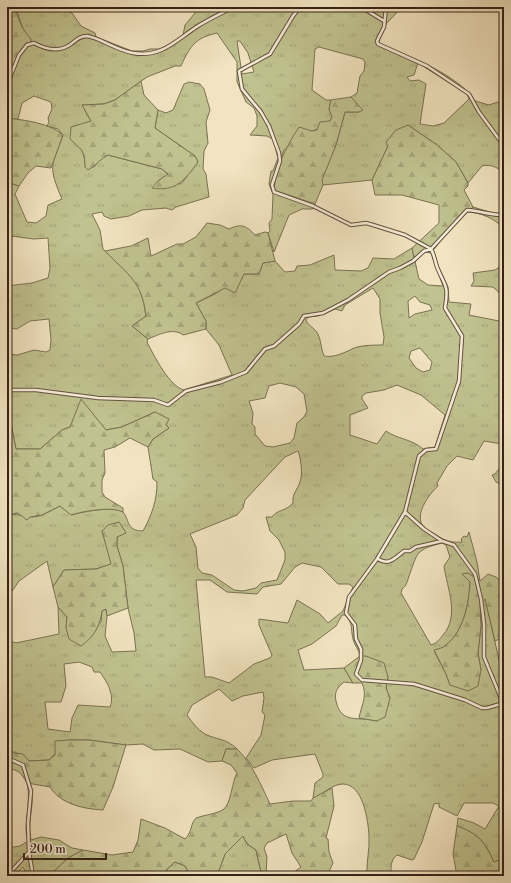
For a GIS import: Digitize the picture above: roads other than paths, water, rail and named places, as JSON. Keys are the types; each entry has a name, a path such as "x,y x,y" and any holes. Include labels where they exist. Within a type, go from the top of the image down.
{"street":[{"path":"7,85 19,55 27,45 34,43 47,49 62,49 81,36 88,36 127,52 138,54 156,52 168,48 198,26 234,7"},
{"path":"300,7 270,54 239,71 242,89 261,112 269,126 280,153 280,161 274,174 272,189 274,192 327,212 351,225 366,223 373,225 405,235 431,249 437,267 445,281 448,294 445,308 462,336 459,381 436,449 426,450 419,456 405,512 378,559 349,597 346,613 355,625 356,639 361,649 361,660 356,674 362,680 414,684 466,700 482,708 503,703 484,657 484,624 481,599 475,574 454,545 442,541 405,512"},
{"path":"361,7 384,21"},
{"path":"386,7 384,27 377,41 378,44 427,66 469,94 479,112 504,146"},
{"path":"7,390 36,390 98,398 154,400 168,405 186,392 221,382 246,372 265,349 274,346 299,324 304,316 323,313 348,300 389,272 413,261 424,251 431,249 467,210 479,211 493,215 504,215"},
{"path":"378,559 384,563 391,562 404,551 410,552 416,547 442,541"},
{"path":"7,758 23,765 31,791 28,823 29,852 33,876"},
{"path":"7,876 29,852"}]}
